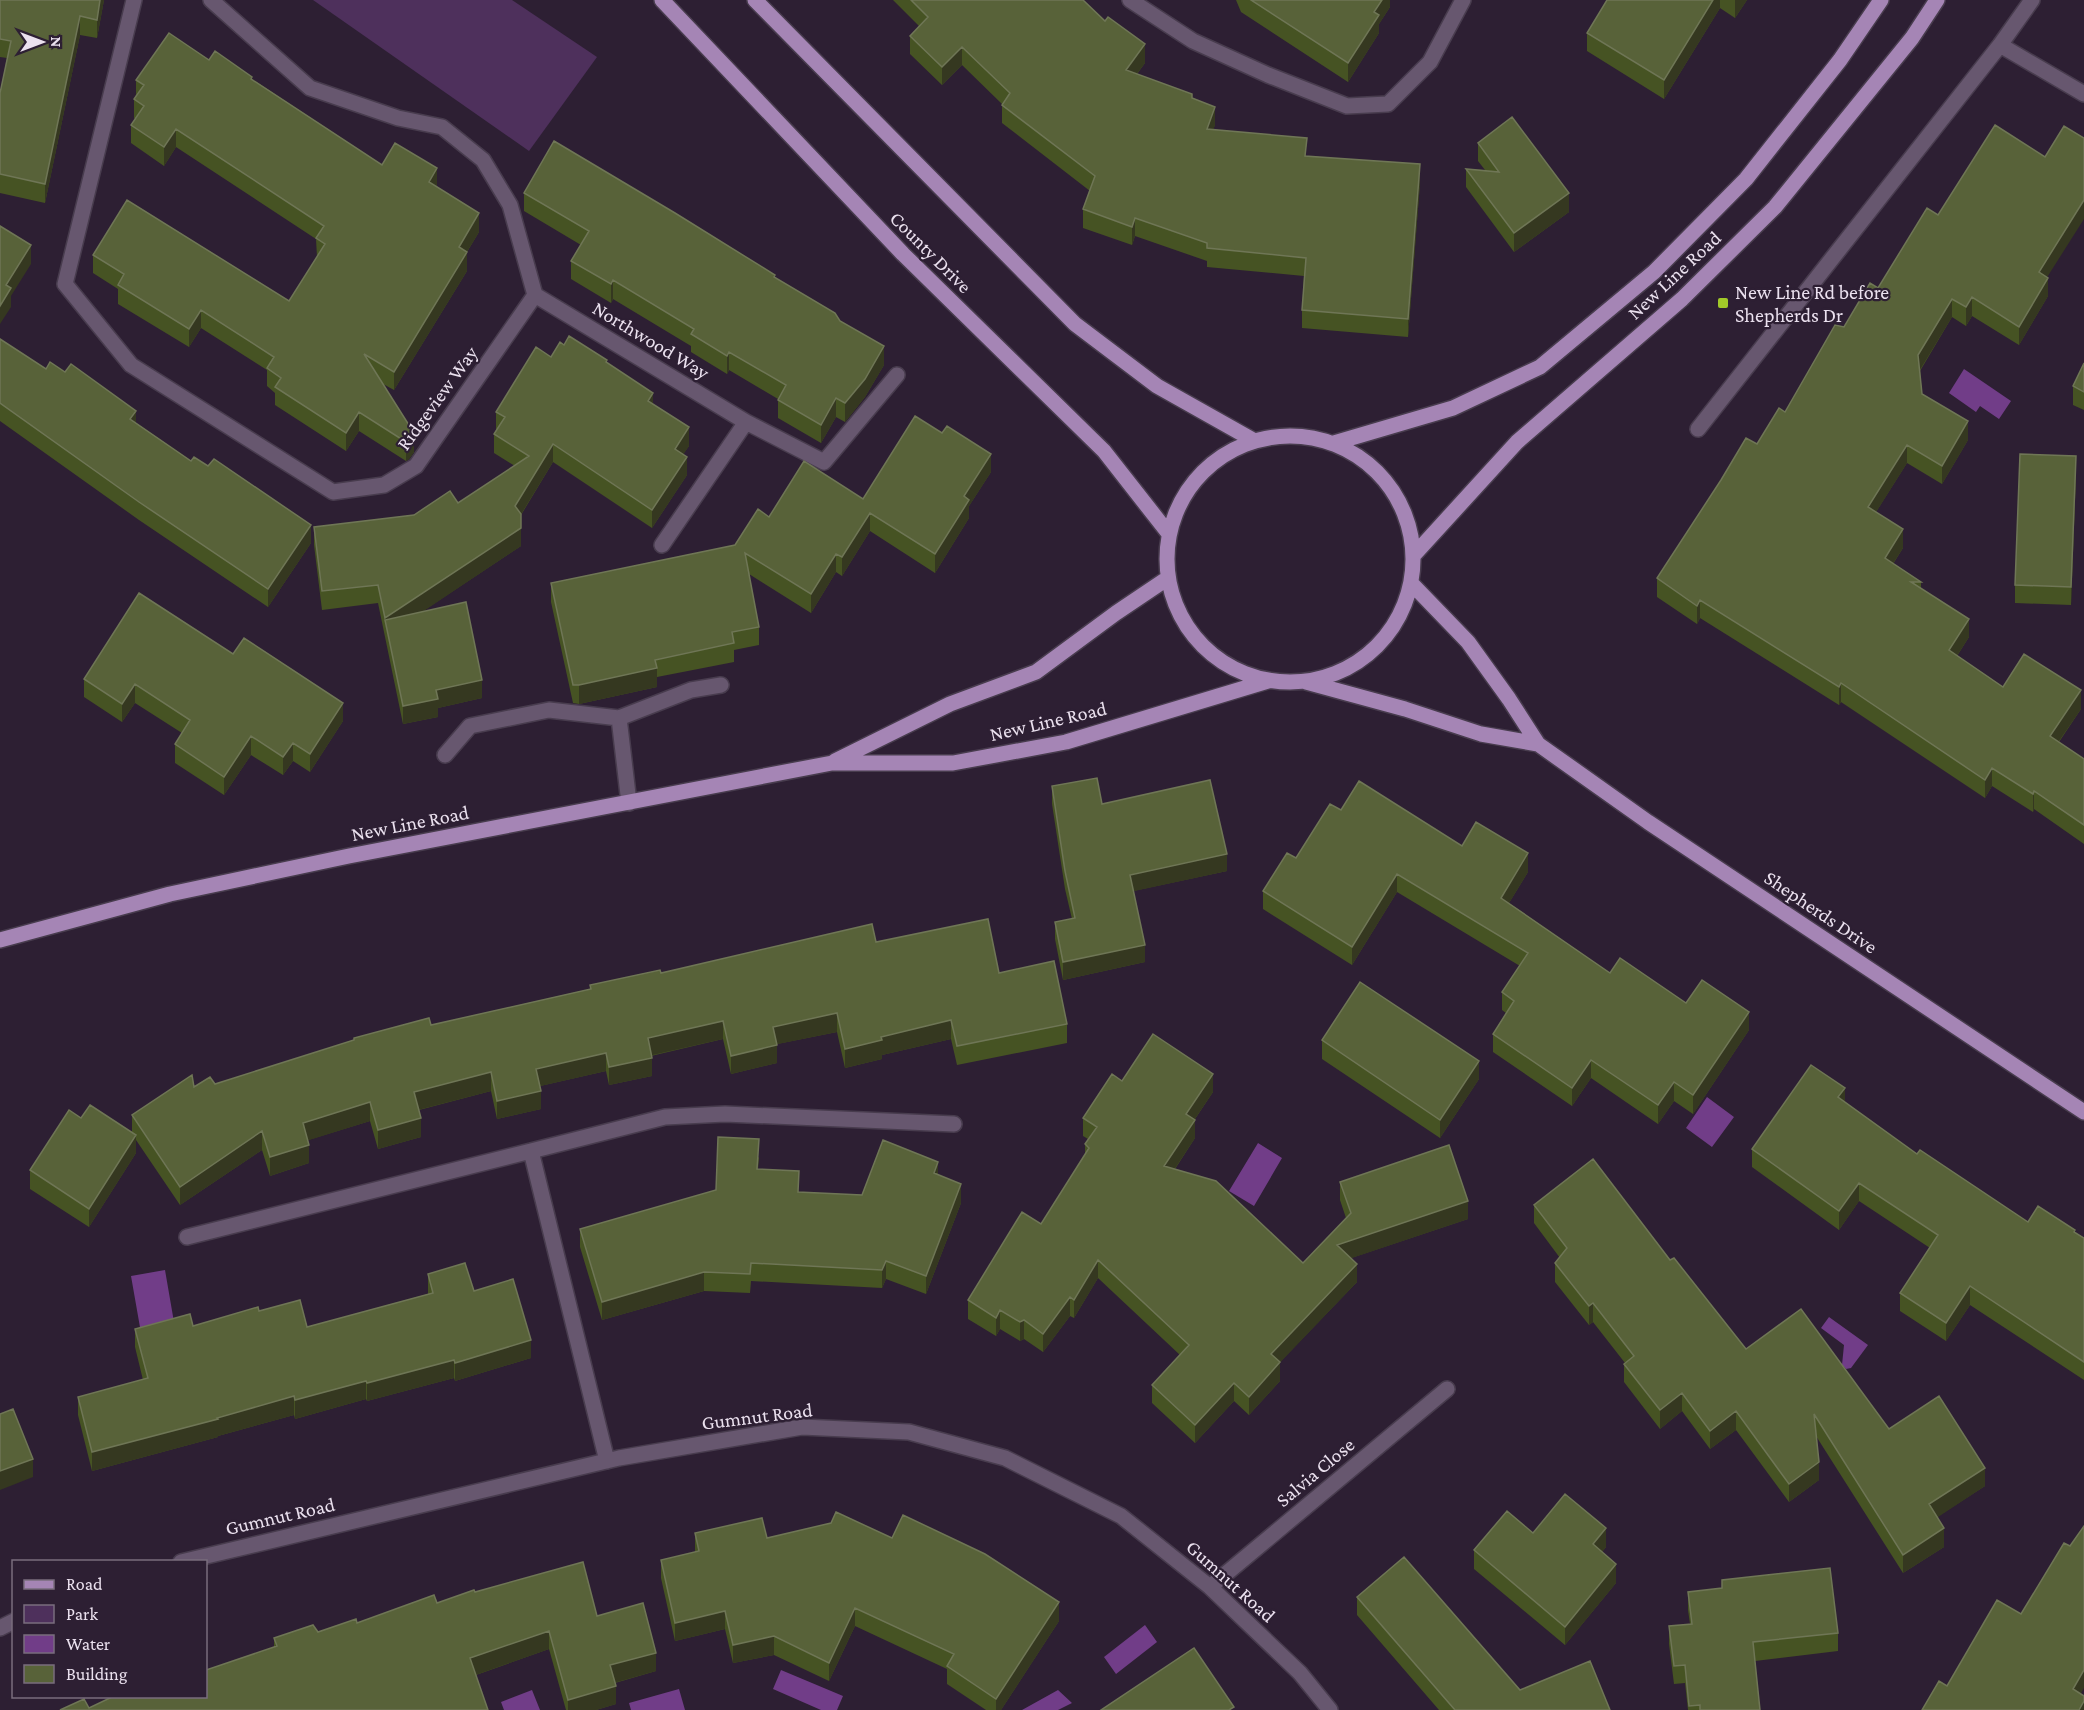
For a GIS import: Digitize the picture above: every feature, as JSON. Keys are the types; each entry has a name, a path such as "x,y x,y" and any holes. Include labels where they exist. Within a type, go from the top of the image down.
{"main road":[{"name":"County Drive","path":"662,0 903,254 1104,452 1169,534"},
{"path":"755,0 1075,324 1157,386 1253,440"},
{"name":"New Line Road","path":"1334,443 1453,408 1540,367 1654,272 1746,178 1840,60 1881,0"},
{"name":"New Line Road","path":"1413,556 1516,442 1682,299 1775,207 1912,38 1937,0"},
{"path":"1293,435 1334,443 1366,461 1391,487 1407,520 1413,556 1411,583 1398,619 1374,649 1343,671 1306,682 1268,681 1232,669 1202,646 1179,615 1168,579 1166,556 1169,534 1179,503 1198,476 1223,454 1253,440 1293,435"},
{"name":"New Line Road","path":"832,763 950,704 1036,672 1116,613 1168,579"},
{"name":"Shepherds Drive","path":"1411,583 1468,642 1538,744 1648,822 2084,1112"},
{"name":"New Line Road","path":"0,940 170,894 349,856 832,763 953,763 1066,742 1268,681"},
{"name":"Shepherds Drive","path":"1306,682 1405,709 1481,734 1538,744"}],"street":[{"name":"Ridgeview Way","path":"134,0 65,284 131,365 333,492 384,485 416,466 535,295"},
{"path":"211,0 310,88 398,118 442,127 483,160 510,204 535,295"},
{"path":"1130,0 1193,41 1268,75 1347,106 1388,104 1430,62 1463,0"},
{"path":"1698,429 2000,45 2032,0"},
{"path":"2000,45 2084,94"},
{"name":"Northwood Way","path":"535,295 746,422 824,462 897,375"},
{"path":"663,545 746,422"},
{"path":"445,754 470,726 549,710 619,718 691,690 721,685"},
{"path":"619,718 628,803"},
{"path":"187,1237 665,1117 725,1114 954,1124"},
{"path":"531,1151 607,1461"},
{"name":"Salvia Close","path":"1210,1587 1447,1389"},
{"name":"Gumnut Road","path":"189,1560 607,1461 802,1427 909,1432 1005,1458 1121,1516 1210,1587 1300,1673 1330,1710"}],"green space":[{"path":"313,0 512,0 597,57 529,151"}],"water":[{"path":"1964,369 2011,401 1999,419 1980,406 1976,412 1949,393"},
{"path":"1707,1097 1734,1117 1712,1147 1686,1128"},
{"path":"1258,1143 1282,1158 1254,1206 1229,1191"},
{"path":"165,1270 175,1328 141,1333 131,1276"},
{"path":"1829,1317 1868,1345 1851,1368 1846,1369 1842,1365 1844,1345 1821,1328"},
{"path":"1145,1625 1157,1642 1116,1674 1104,1657"},
{"path":"781,1670 843,1696 837,1710 821,1710 773,1689"},
{"path":"679,1689 685,1710 631,1710 629,1703"},
{"path":"532,1690 540,1710 504,1710 501,1702"},
{"path":"1058,1690 1072,1703 1058,1710 1022,1710"}],"building":[{"path":"0,0 100,0 97,20 80,16 45,184 0,174 0,93 11,41 0,39"},
{"path":"911,0 1083,0 1105,21 1108,17 1145,44 1126,70 1192,94 1192,98 1215,107 1207,129 1307,138 1305,156 1420,164 1408,319 1302,310 1306,258 1207,248 1207,243 1135,218 1132,227 1083,209 1095,176 1002,105 1010,93 962,47 942,67 910,36 928,17"},
{"path":"1251,0 1382,0 1374,12 1379,15 1348,63"},
{"path":"1607,0 1713,0 1664,80 1587,33"},
{"path":"169,33 209,60 215,51 252,77 251,79 382,165 395,143 437,168 429,182 479,213 459,247 467,252 394,372 364,354 414,433 406,442 359,412 346,433 275,387 281,378 267,368 274,357 201,310 189,329 118,285 124,274 93,255 127,200 289,301 325,244 316,238 324,226 176,129 164,147 131,125 144,106 134,99 144,85 136,80"},
{"path":"1512,117 1569,193 1514,233 1466,169 1499,172 1478,143"},
{"path":"1995,125 2045,157 2064,126 2084,138 2084,200 2039,272 2048,278 2019,327 1972,297 1966,307 1952,299 1918,355 1922,394 1968,421 1942,466 1907,445 1868,507 1903,529 1885,558 1921,582 1911,582 1969,619 1949,650 2003,687 2024,654 2081,690 2050,736 2084,759 2084,825 2034,791 2033,794 1992,768 1985,780 1841,683 1839,687 1700,600 1697,606 1657,578 1746,438 1757,444 1779,408 1785,412 1835,325 1844,327 1870,283 1878,288 1927,208 1938,215"},
{"path":"554,141 775,275 774,277 835,313 840,321 884,346 865,379 845,403 836,398 821,425 778,400 786,385 729,352 727,356 691,334 694,329 613,280 611,284 571,261 589,231 524,193"},
{"path":"0,226 31,245 6,285 11,288 0,306"},
{"path":"569,336 653,393 648,401 689,427 675,449 687,457 652,510 553,444 515,506 521,514 521,528 385,618 378,585 322,591 314,527 414,515 450,491 458,503 529,456 494,434 505,417 496,412 536,347 551,357 560,342 564,345"},
{"path":"0,339 46,369 50,362 65,372 71,364 136,411 130,419 191,461 194,457 208,466 214,459 311,525 268,589 139,502 0,403"},
{"path":"2084,363 2084,392 2073,386"},
{"path":"915,416 942,433 947,426 991,454 964,496 969,500 935,554 870,513 842,557 836,554 811,594 745,553 759,627 732,632 734,643 655,660 657,668 573,685 551,583 735,545 758,509 769,517 804,461 863,499"},
{"path":"2020,454 2076,456 2071,587 2015,585"},
{"path":"139,593 233,654 244,638 343,703 310,754 293,743 283,757 251,736 224,777 175,744 190,720 135,684 122,704 84,679"},
{"path":"466,602 482,680 436,690 438,699 403,706 385,620"},
{"path":"1097,778 1102,804 1210,780 1227,854 1130,875 1145,945 1063,962 1055,922 1075,918 1052,786"},
{"path":"1359,781 1462,846 1476,822 1528,853 1501,898 1610,973 1620,958 1686,1003 1702,980 1749,1012 1693,1095 1674,1082 1658,1105 1591,1060 1572,1088 1493,1034 1514,1001 1502,992 1528,953 1397,874 1352,947 1263,891 1287,853 1296,858 1330,804 1341,810"},
{"path":"988,919 999,973 1054,961 1067,1024 957,1046 951,1020 881,1037 882,1040 845,1049 837,1013 773,1027 777,1045 731,1056 723,1021 648,1038 652,1058 609,1067 606,1053 536,1069 541,1091 497,1101 491,1072 414,1092 421,1118 378,1130 370,1102 303,1123 309,1145 270,1157 262,1131 180,1187 132,1115 192,1075 194,1087 210,1077 215,1084 354,1040 354,1038 429,1018 431,1025 591,989 590,985 660,970 661,973 872,924 876,942"},
{"path":"1360,982 1479,1061 1440,1120 1322,1040"},
{"path":"1153,1034 1213,1074 1186,1114 1195,1120 1164,1166 1216,1181 1303,1263 1351,1213 1340,1182 1449,1145 1468,1201 1337,1245 1357,1264 1271,1354 1280,1362 1249,1397 1234,1383 1195,1425 1152,1385 1189,1345 1098,1260 1074,1300 1070,1297 1043,1334 1024,1320 1020,1322 1000,1310 996,1318 968,1300 1022,1212 1041,1224 1089,1148 1085,1144 1097,1127 1083,1118 1112,1074 1122,1081"},
{"path":"1811,1065 1845,1088 1838,1097 1917,1154 1920,1150 2028,1222 2038,1206 2084,1238 2084,1362 1970,1286 1946,1323 1900,1293 1938,1235 1859,1183 1839,1211 1752,1149"},
{"path":"90,1105 136,1135 89,1209 30,1170 69,1110 81,1118"},
{"path":"718,1137 759,1139 757,1169 799,1171 798,1192 862,1195 883,1140 938,1162 934,1173 961,1184 926,1276 886,1261 882,1270 751,1263 750,1274 704,1272 602,1302 580,1229 716,1190"},
{"path":"1593,1159 1670,1260 1674,1258 1746,1349 1801,1309 1889,1429 1939,1396 1985,1468 1929,1504 1944,1528 1903,1555 1814,1414 1819,1462 1789,1484 1736,1411 1710,1431 1682,1393 1660,1410 1624,1364 1634,1356 1593,1303 1589,1306 1555,1263 1567,1248 1534,1205"},
{"path":"465,1263 474,1291 513,1279 531,1340 455,1363 454,1360 295,1400 294,1396 218,1419 92,1452 78,1397 148,1378 135,1329 190,1314 193,1326 258,1307 259,1311 300,1300 307,1327 433,1293 428,1274"},
{"path":"13,1409 33,1459 0,1471 0,1414"},
{"path":"1565,1494 1606,1528 1593,1544 1616,1564 1565,1627 1474,1550 1507,1511 1533,1533"},
{"path":"836,1512 892,1538 903,1515 985,1554 1059,1602 996,1699 947,1666 954,1654 855,1608 829,1663 774,1636 733,1645 725,1611 675,1623 661,1560 699,1551 695,1533 762,1518 767,1538 831,1523"},
{"path":"2084,1526 2084,1670 2073,1689 2084,1696 2079,1710 1922,1710 1939,1681 1947,1686 1997,1600 2021,1614 2064,1543 2070,1546"},
{"path":"1404,1557 1520,1690 1590,1661 1610,1710 1455,1710 1357,1597"},
{"path":"583,1562 597,1616 643,1603 656,1653 610,1665 616,1686 568,1700 549,1631 470,1658 488,1710 60,1710 84,1699 89,1708 110,1698 207,1698 207,1670 277,1646 274,1638 313,1625 318,1632 356,1619 357,1623 434,1595 437,1603 474,1590 475,1592"},
{"path":"1830,1568 1838,1633 1753,1642 1760,1710 1700,1710 1700,1705 1689,1706 1685,1665 1674,1666 1669,1626 1692,1624 1688,1592 1722,1588 1722,1580"},
{"path":"1194,1648 1234,1707 1229,1710 1101,1710"}],"place":[{"name":"New Line Rd before Shepherds Dr","path":"1723,303"}]}
